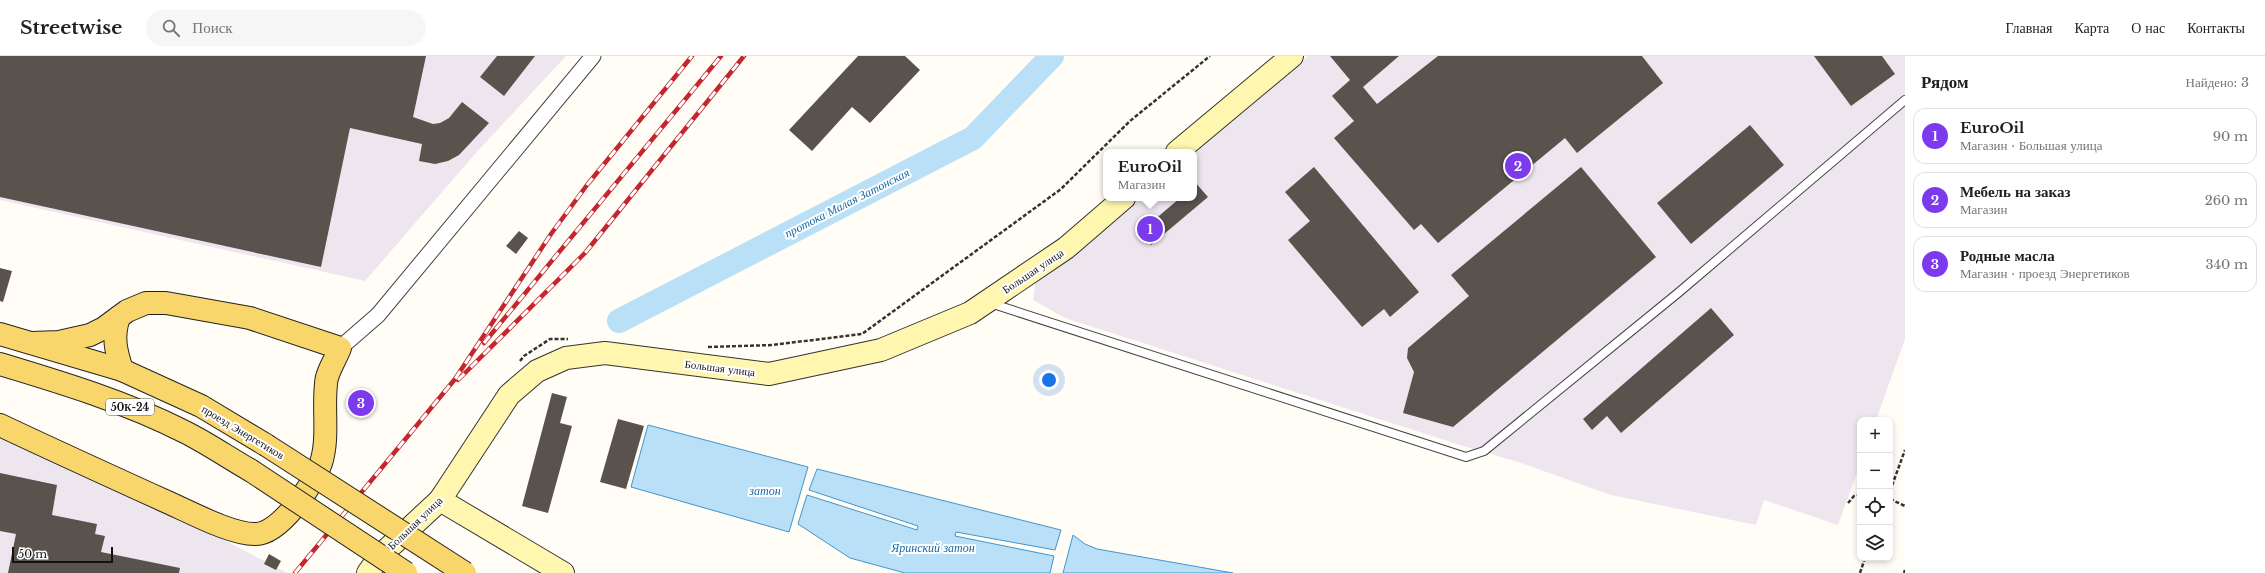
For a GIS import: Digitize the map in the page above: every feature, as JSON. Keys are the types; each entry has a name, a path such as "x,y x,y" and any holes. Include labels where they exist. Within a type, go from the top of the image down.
{"main road":[{"path":"1181,149 1292,56"},
{"name":"Большая улица","path":"368,573 381,555 440,500 509,395 537,371 566,358 605,353 769,374 882,350 970,313 1066,248 1121,201"},
{"path":"0,425 194,514 231,529 257,534 270,529 287,516 307,490 321,463 326,416 326,383 340,348 250,318 166,303 146,303 127,311 90,335 59,342 32,343"},
{"path":"119,317 114,331 115,345 122,370"},
{"name":"проезд Энергетиков","path":"0,334 122,370 201,406 266,445 465,573"},
{"name":"50К-24","path":"0,364 82,388 140,411 186,432 250,470 406,573"},
{"path":"440,500 563,573"}],"street":[{"path":"340,348 378,315 593,56"}],"lane":[{"path":"986,302 1466,458 1484,450 1678,293 1905,100"}],"path":[{"path":"703,347 772,345 862,334 1062,188 1130,122 1210,56"},
{"path":"519,362 524,356 550,340 573,339"},
{"path":"1891,489 1905,450"},
{"path":"1848,503 1854,496 1857,496"},
{"path":"1893,500 1905,506"},
{"path":"1860,573 1864,561"}],"shaded area":[{"path":"0,56 566,56 475,154 365,281 0,200"},
{"path":"1308,56 1905,56 1905,339 1877,417 1857,417 1857,472 1838,525 1764,500 1756,525 1611,495 1521,463 1460,445 1065,318 1033,300 1035,284 1134,201 1197,201 1197,149"},
{"path":"0,432 165,509 287,573 0,573"}],"water":[{"name":"затон","path":"648,425 808,467 789,532 631,487"},
{"name":"Яринский затон","path":"817,469 1061,530 1055,550 956,532 955,536 1054,556 1050,573 905,573 850,558 798,524 807,495 917,530 918,526 809,490"},
{"path":"1073,535 1085,544 1097,549 1233,573 1063,573"}],"building":[{"path":"0,56 426,56 413,117 433,124 440,123 449,118 462,102 489,123 459,155 448,161 435,164 419,161 422,144 350,128 321,267 0,197"},
{"path":"497,56 535,56 504,96 480,77"},
{"path":"858,56 905,56 920,70 870,123 852,107 812,151 789,130"},
{"path":"1330,56 1399,56 1363,87 1377,104 1438,56 1642,56 1663,83 1577,153 1565,138 1438,243 1421,224 1414,230 1334,138 1354,121 1332,96 1350,80"},
{"path":"1814,56 1882,56 1895,74 1851,106"},
{"path":"1750,125 1784,165 1691,244 1657,203"},
{"path":"1314,167 1419,292 1390,317 1384,309 1362,327 1288,240 1310,221 1285,192"},
{"path":"1581,167 1656,257 1453,427 1403,413 1414,372 1407,358 1408,348 1469,296 1451,275"},
{"path":"1197,184 1208,197 1151,245 1140,232 1176,201 1197,201"},
{"path":"519,231 528,238 516,254 506,246"},
{"path":"0,268 12,271 3,302 0,301"},
{"path":"1711,308 1734,335 1621,433 1607,416 1592,430 1583,419"},
{"path":"552,393 567,397 560,423 572,426 548,513 522,506"},
{"path":"618,419 644,426 626,489 600,482"},
{"path":"0,473 57,485 52,515 97,524 95,534 105,536 101,552 180,568 179,573 8,573 16,534 0,531"},
{"path":"269,554 281,561 276,570 264,564"}],"waterway":[{"name":"протока Малая Затонская","path":"619,321 973,138 1052,56"}],"railway":[{"path":"295,573 455,379 551,234 587,185 692,56"},
{"path":"484,343 721,56"},
{"path":"458,380 585,253 744,56"}],"place":[{"name":"Мебель на заказ","path":"1518,166"},
{"name":"EuroOil","path":"1150,229"},
{"name":"Родные масла","path":"361,403"}]}
